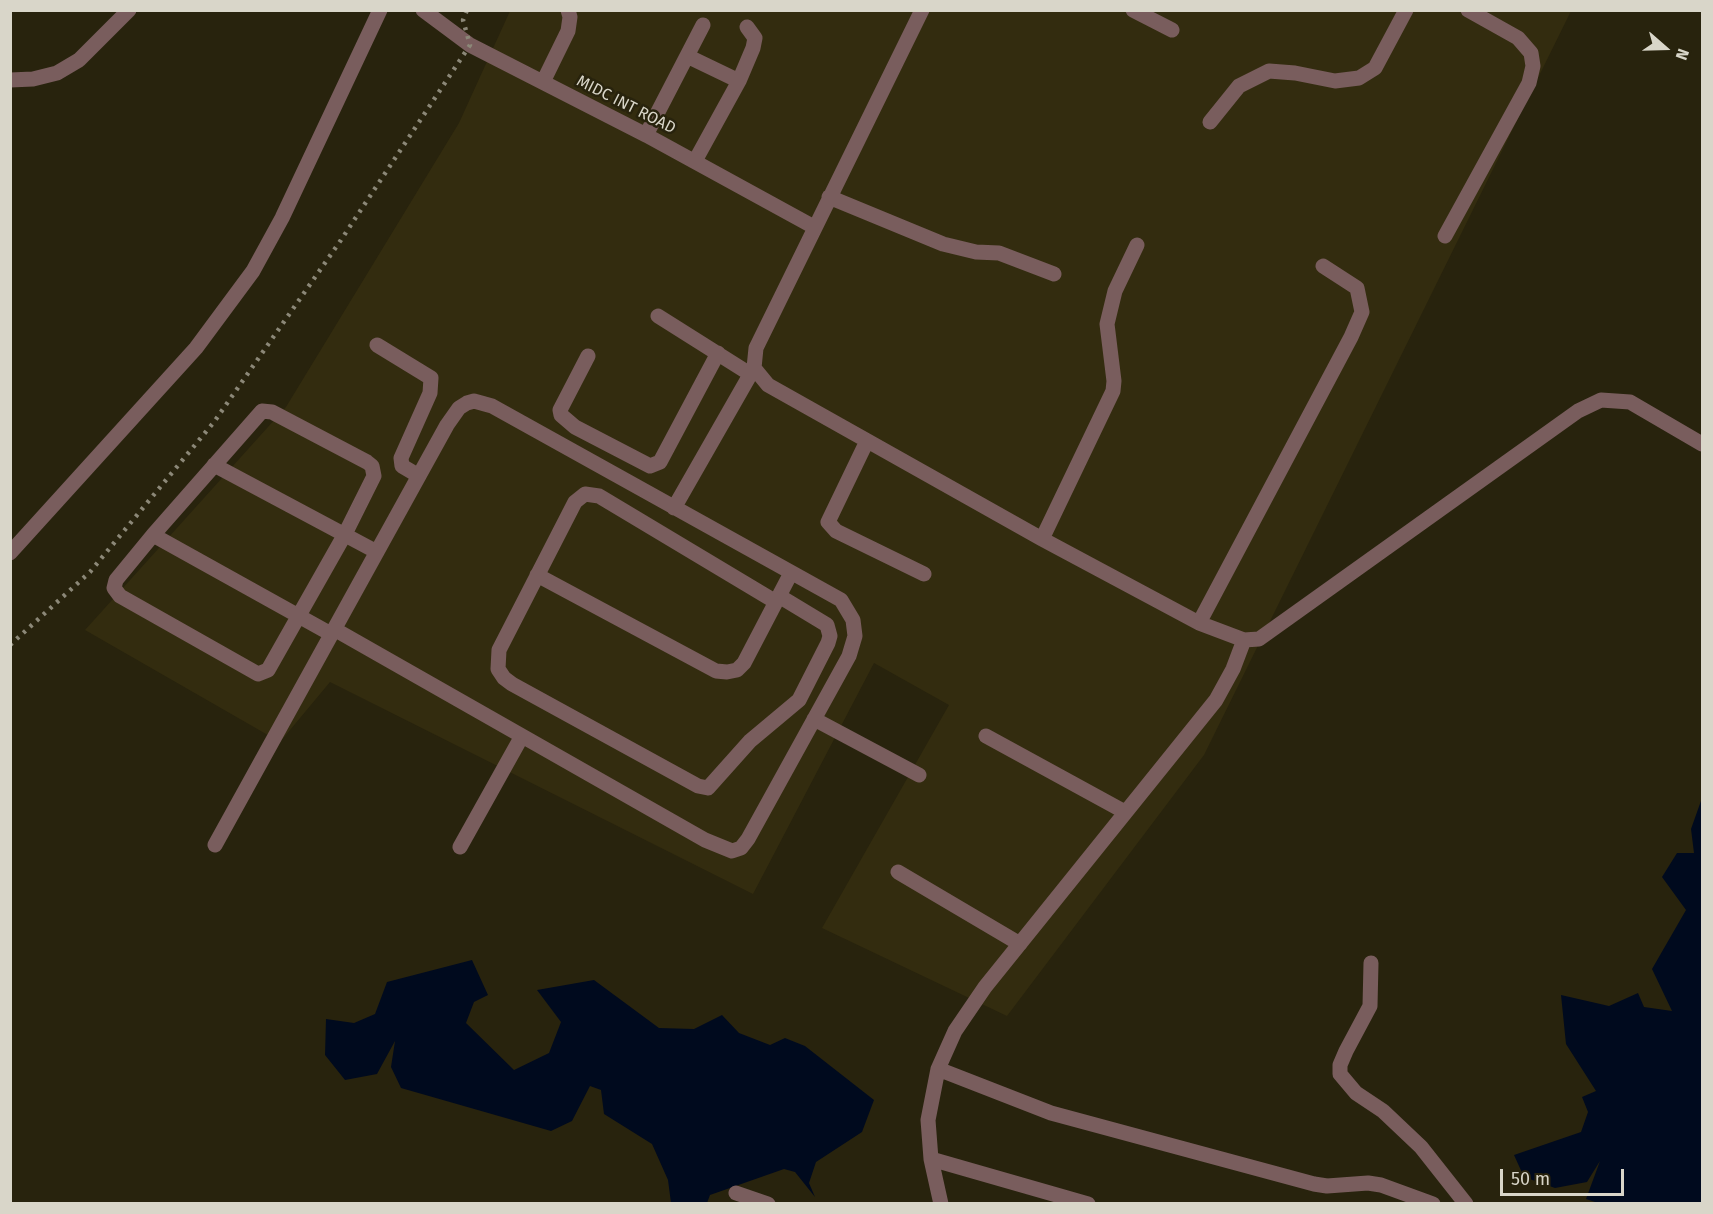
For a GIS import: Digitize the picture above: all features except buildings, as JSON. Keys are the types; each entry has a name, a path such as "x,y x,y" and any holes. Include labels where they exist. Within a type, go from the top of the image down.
{"street":[{"path":"10,80 33,79 57,73 79,60 129,10"},
{"path":"10,553 196,348 253,271 282,218 380,10"},
{"name":"MIDC INT ROAD","path":"423,10 470,45 646,135 814,227"},
{"path":"543,82 568,31 570,24 568,10"},
{"path":"674,507 752,371 756,348 922,10"},
{"path":"1133,10 1172,30"},
{"path":"1445,236 1529,83 1533,66 1531,53 1518,38 1468,10"},
{"path":"1210,122 1239,86 1269,71 1295,73 1335,81 1359,78 1375,68 1400,12"},
{"path":"646,135 703,25"},
{"path":"695,161 739,81 755,38 747,27"},
{"path":"687,56 739,81"},
{"path":"829,197 943,244 976,252 999,253 1054,274"},
{"path":"1042,539 1113,391 1114,381 1107,340 1109,308 1137,245"},
{"path":"1199,623 1351,338 1362,312 1361,298 1357,288 1323,266"},
{"path":"658,316 752,371 768,385 1042,539 1199,623 1244,640 1259,639 1278,627 1578,411 1601,400 1630,402 1702,444"},
{"path":"376,345 431,378 430,393 400,458 402,466 419,476"},
{"path":"588,356 560,410 561,415 574,427 650,466 660,462 718,353"},
{"path":"153,535 298,616 333,632 522,736 705,840 732,851 741,848 748,839 849,656 855,628 849,610 841,600 483,402 474,401 459,408 419,476 333,632 215,845"},
{"path":"266,411 362,458 372,466 374,476 345,534 268,670 258,674 115,591 116,580 214,465 255,416 266,411"},
{"path":"867,441 828,522 836,531 924,574"},
{"path":"214,465 377,552"},
{"path":"582,495 599,496 827,626 830,636 799,700 750,741 712,786 703,788 504,678 498,669 499,650 537,575 575,502 582,495"},
{"path":"537,575 716,671 736,670 744,663 791,573"},
{"path":"941,1203 931,1160 928,1120 938,1069 955,1031 1020,944 1216,700 1233,669 1244,640"},
{"path":"814,719 919,775"},
{"path":"460,847 522,736"},
{"path":"986,736 1125,812"},
{"path":"898,872 1020,944"},
{"path":"1371,963 1370,1006 1340,1065 1341,1074 1356,1093 1383,1111 1420,1147 1466,1203"},
{"path":"938,1069 1051,1113 1314,1184 1327,1186 1368,1183 1381,1185 1433,1203"},
{"path":"931,1160 1089,1203"},
{"path":"736,1193 768,1203"}],"shaded area":[{"path":"510,11 1571,11 1204,755 1007,1016 822,928 949,705 874,663 753,894 330,682 280,742 85,630 286,407 459,123"}],"water":[{"path":"1702,798 1702,1203 1598,1203 1586,1199 1600,1161 1587,1182 1555,1188 1524,1177 1514,1155 1581,1132 1588,1112 1582,1097 1596,1091 1566,1044 1561,995 1609,1006 1638,993 1644,1007 1672,1011 1652,969 1686,910 1662,877 1677,853 1694,853 1691,829"},
{"path":"472,960 488,995 474,1002 466,1023 514,1070 549,1053 561,1022 537,990 594,980 659,1028 694,1029 722,1015 739,1033 770,1045 785,1038 805,1046 874,1100 862,1132 816,1162 809,1183 815,1197 795,1172 784,1169 710,1195 707,1203 671,1203 668,1180 652,1144 604,1114 601,1090 590,1086 572,1121 551,1131 401,1088 391,1067 395,1041 377,1074 345,1080 325,1055 326,1019 354,1023 375,1014 387,982"}],"railway":[{"path":"10,645 90,572 214,422 341,240 470,45 463,20 467,10"}]}
